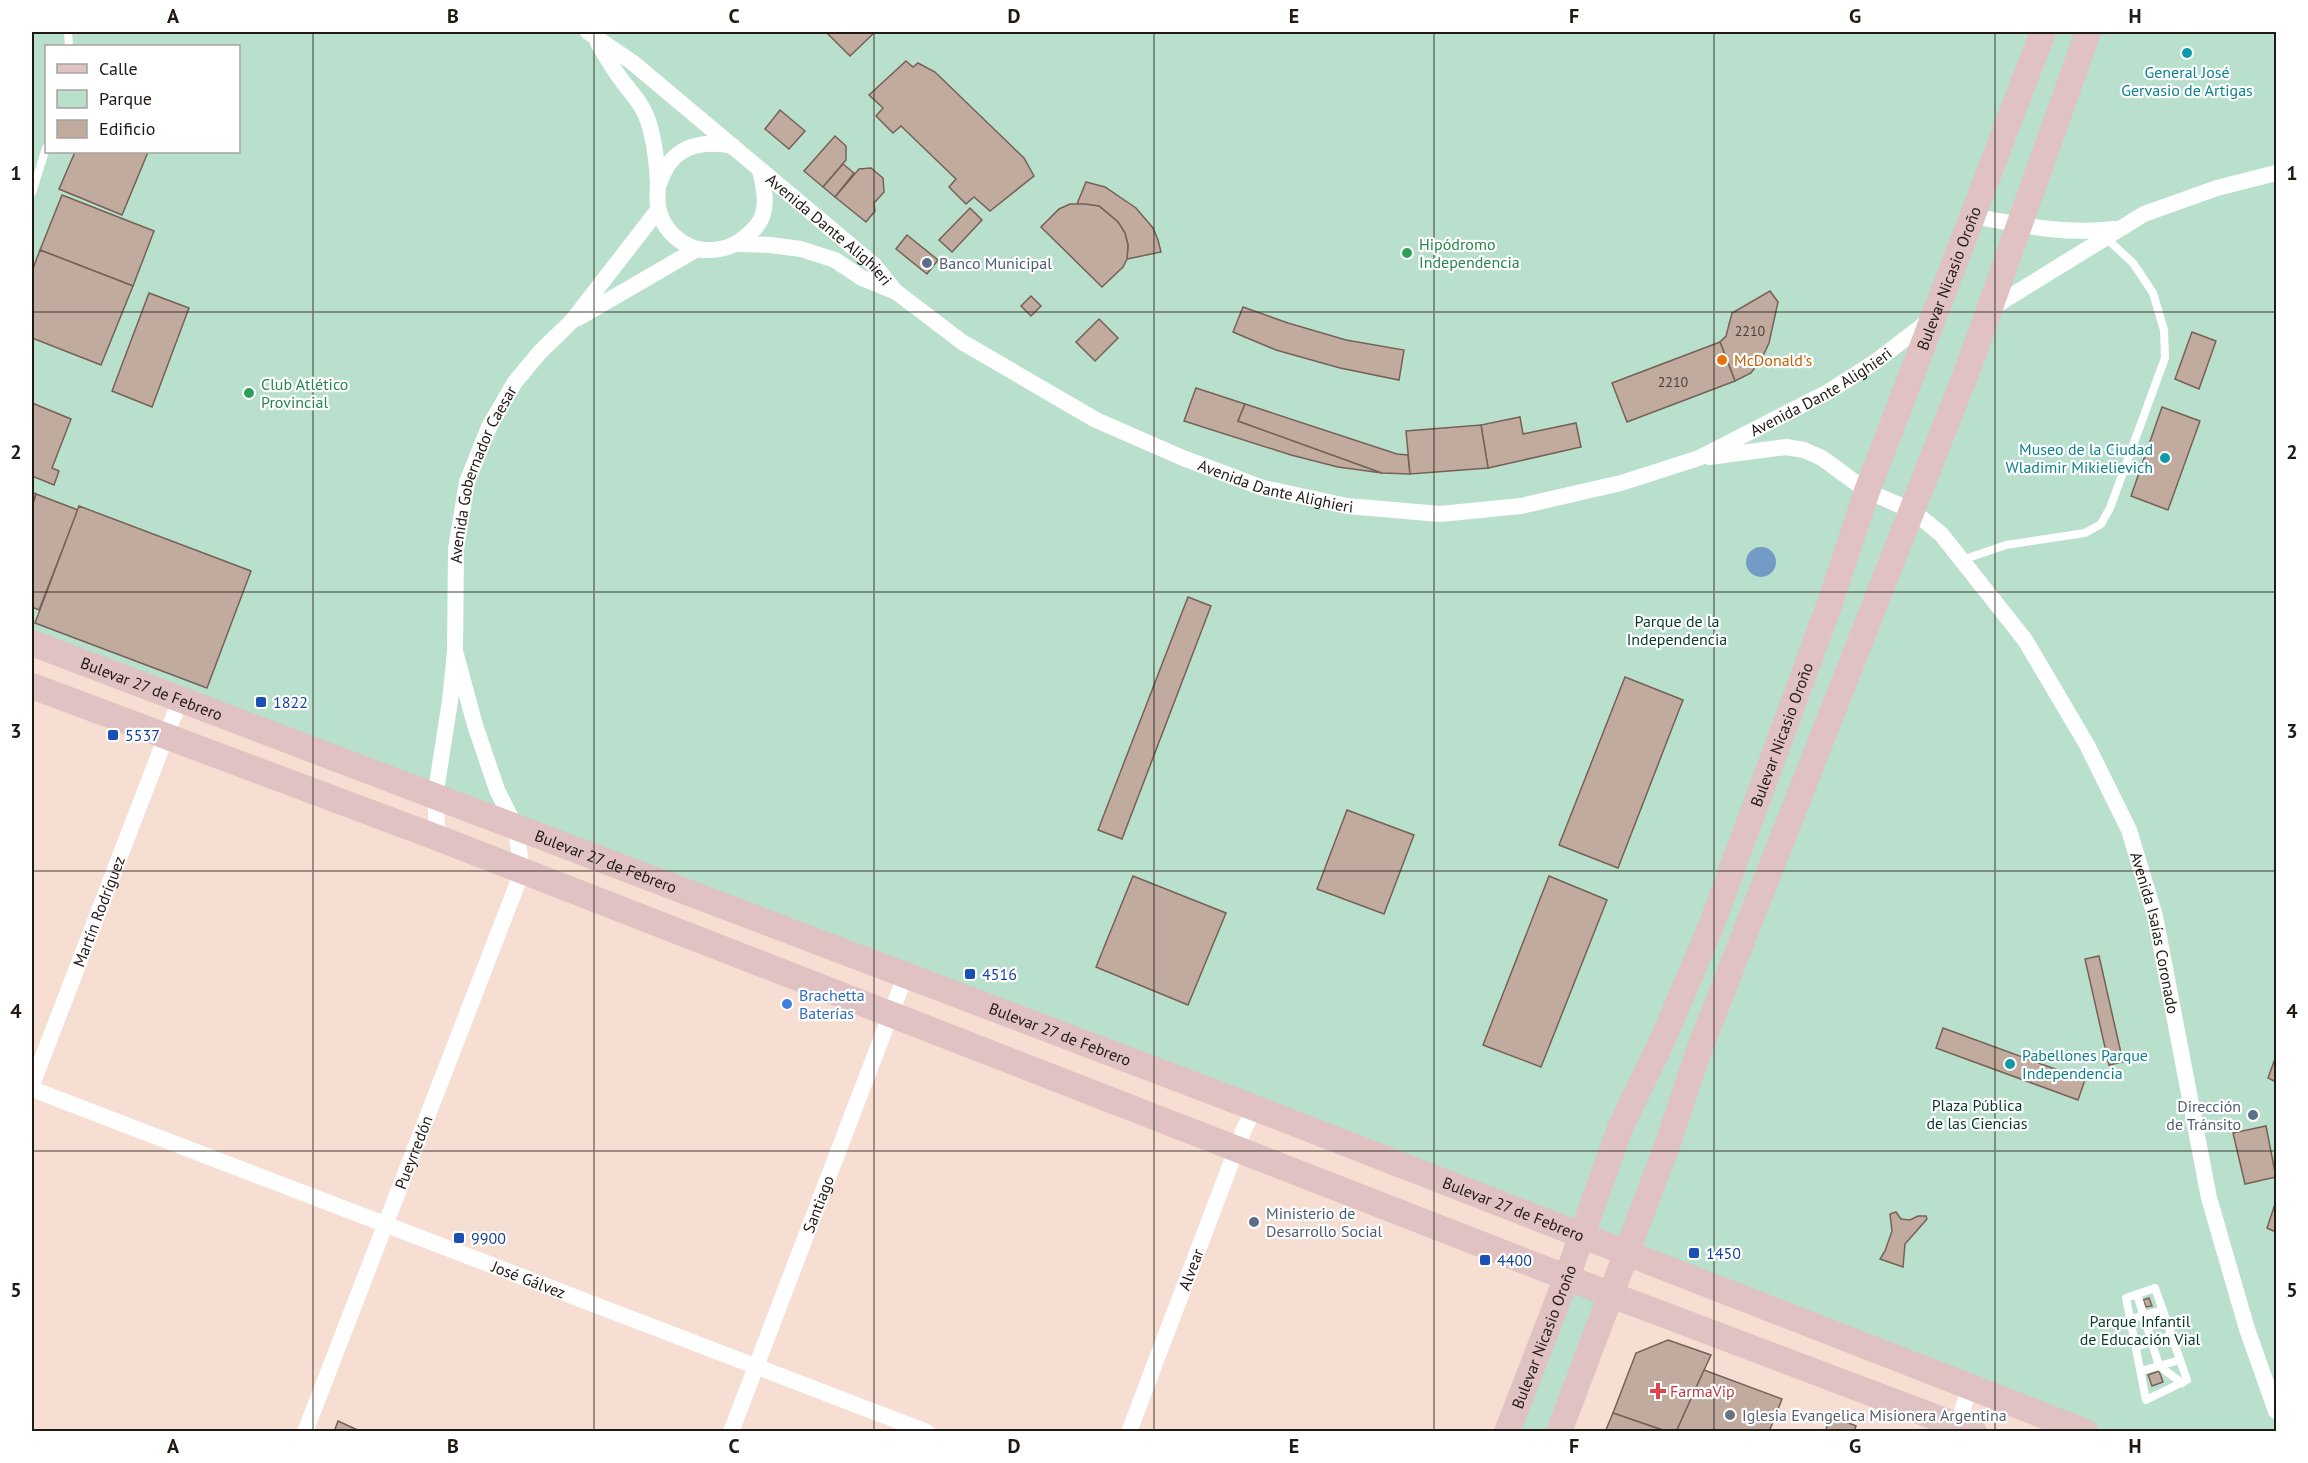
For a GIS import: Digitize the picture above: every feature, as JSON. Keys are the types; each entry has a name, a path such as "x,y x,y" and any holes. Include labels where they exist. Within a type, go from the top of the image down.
{"main road":[{"name":"Bulevar Nicasio Oroño","path":"1507,1431 1567,1277 1620,1128 1663,1039 1711,926 1830,603 1867,491 2043,32"},
{"path":"1559,1431 1668,1143 1699,1050 1913,511 1990,309 2088,32"},
{"name":"Bulevar 27 de Febrero","path":"32,643 906,974 2086,1431"},
{"path":"32,686 438,838 1237,1150 1962,1429"}],"street":[{"path":"591,34 632,62 760,170 766,198 761,216 758,225 739,244 719,251 698,249 680,241 666,228 658,210 658,185 649,123 639,101 621,79 591,34"},
{"path":"658,185 670,161 691,146 717,143 733,146"},
{"name":"Avenida Dante Alighieri","path":"760,170 874,265 895,291 962,342 1096,420 1183,458 1263,488 1347,506 1440,513 1521,506 1621,483 1699,458 1828,392 1875,362 1934,316"},
{"path":"1990,309 2144,214 2217,188 2277,174"},
{"name":"Avenida Gobernador Caesar","path":"438,838 435,797 450,701 455,651 456,549 467,482 489,427 515,382 540,352 572,321 658,210"},
{"path":"1973,216 2053,231 2112,233"},
{"name":"Avenida Dante Alighieri","path":"739,244 770,245 812,253 835,260 862,278 895,291"},
{"name":"Avenida Gobernador Caesar","path":"572,321 698,249"},
{"name":"Avenida Dante Alighieri","path":"1699,458 1786,447 1804,450 1822,458 1867,491 1913,511"},
{"name":"Avenida Isaías Coronado","path":"1913,511 1941,534 2025,640 2087,744 2129,830 2155,916 2209,1198 2247,1329 2277,1411"},
{"name":"Avenida Gobernador Caesar","path":"455,651 475,725 497,790 516,828 522,872"},
{"name":"Martín Rodríguez","path":"32,1087 180,700"},
{"name":"Pueyrredón","path":"305,1431 522,872"},
{"name":"Santiago","path":"731,1431 906,974"},
{"name":"José Gálvez","path":"32,1087 927,1431"},
{"name":"Alvear","path":"1129,1431 1255,1108"},
{"path":"1962,1429 1971,1387"}],"lane":[{"path":"32,193 45,151"},
{"path":"1962,560 2006,545 2085,533 2101,524 2110,508 2165,358 2164,330 2153,293 2112,233"},
{"path":"2155,1288 2180,1360 2185,1382 2146,1400 2126,1298 2155,1288"},
{"path":"2137,1294 2159,1366 2185,1382"},
{"path":"2130,1319 2163,1310"},
{"path":"2136,1347 2172,1335"},
{"path":"2141,1371 2180,1360"}],"green space":[{"name":"Parque de la Independencia","path":"32,32 2276,32 2276,1431 2086,1431 32,643"},
{"path":"1567,1277 1609,1294 1559,1431 1507,1432"}],"water":[{"path":"1761,547 1767,548 1775,556 1775,568 1767,576 1761,577 1755,576 1747,568 1746,562 1747,556 1755,548"}],"building":[{"path":"826,32 875,32 850,56"},
{"path":"906,61 913,67 918,63 935,72 1024,158 1034,176 990,211 974,197 966,204 949,187 956,179 901,126 893,133 876,116 883,108 869,95"},
{"path":"780,110 805,131 789,149 765,129"},
{"path":"835,136 846,146 846,160 823,187 804,171"},
{"path":"75,153 148,153 122,215 59,189"},
{"path":"843,164 854,173 835,197 823,187"},
{"path":"871,168 883,178 884,192 874,203 875,211 866,222 835,197 859,169"},
{"path":"1086,182 1105,187 1136,208 1153,228 1161,252 1127,259 1128,245 1125,233 1118,222 1099,206 1077,204"},
{"path":"62,195 154,231 133,286 40,250"},
{"path":"1070,204 1099,206 1118,222 1125,233 1128,245 1127,259 1123,267 1102,287 1041,227 1059,209"},
{"path":"970,208 982,220 952,252 939,240"},
{"path":"907,235 938,260 927,274 896,249"},
{"path":"40,250 133,286 101,365 32,338 32,271"},
{"path":"1770,291 1778,302 1769,343 1751,373 1735,381 1720,342 1726,336 1732,313"},
{"path":"149,293 189,308 152,407 112,391"},
{"path":"1031,296 1041,306 1031,316 1021,306"},
{"path":"1243,307 1346,340 1404,350 1399,380 1340,368 1276,350 1233,332"},
{"path":"1099,319 1118,338 1095,361 1076,342"},
{"path":"2192,332 2216,341 2199,389 2175,379"},
{"path":"1720,342 1735,381 1627,422 1612,383"},
{"path":"1196,388 1245,404 1238,421 1382,473 1338,467 1291,455 1184,421"},
{"path":"32,403 71,419 52,468 59,471 54,485 32,476"},
{"path":"1245,404 1397,454 1408,455 1410,474 1382,473 1238,421"},
{"name":"Museo de la Ciudad Wladimir Mikielievich","path":"2162,407 2200,421 2168,510 2131,496"},
{"path":"1520,417 1523,434 1576,423 1581,447 1488,468 1481,425"},
{"path":"1481,425 1488,468 1410,474 1406,431"},
{"path":"32,492 36,494 32,507"},
{"path":"36,494 78,510 39,610 32,607 32,507"},
{"path":"79,506 251,571 207,688 35,623"},
{"path":"1188,597 1211,606 1122,839 1098,830"},
{"path":"1625,677 1683,700 1618,868 1559,845"},
{"path":"1347,810 1414,835 1384,914 1317,889"},
{"path":"1133,876 1226,913 1188,1005 1096,967"},
{"path":"1549,876 1607,900 1541,1067 1483,1045"},
{"path":"2099,956 2123,1062 2109,1065 2085,959"},
{"name":"Pabellones Parque Independencia","path":"1943,1028 2085,1080 2078,1100 1936,1048"},
{"path":"2276,1056 2276,1082 2268,1078"},
{"path":"2266,1126 2276,1177 2245,1184 2233,1133"},
{"path":"2276,1201 2276,1232 2267,1228"},
{"path":"1896,1212 1901,1219 1910,1220 1918,1216 1926,1216 1927,1219 1905,1244 1903,1267 1880,1259 1892,1231 1890,1214"},
{"path":"2149,1298 2152,1306 2146,1307 2143,1300"},
{"path":"2157,1318 2160,1325 2151,1328 2149,1321"},
{"name":"FarmaVip","path":"1668,1340 1711,1355 1676,1432 1668,1432 1613,1413 1636,1353"},
{"name":"Iglesia Evangelica Misionera Argentina","path":"1704,1370 1782,1399 1769,1432 1676,1432"},
{"path":"2159,1371 2163,1382 2152,1386 2148,1375"},
{"path":"1613,1413 1668,1432 1605,1432"},
{"path":"1831,1416 1856,1426 1854,1432 1825,1432"},
{"path":"338,1421 362,1432 334,1432"}],"place":[{"name":"General José Gervasio de Artigas","path":"2187,53"},
{"name":"Hipódromo Independencia","path":"1407,253"},
{"name":"Banco Municipal","path":"927,263"},
{"name":"McDonald's","path":"1722,360"},
{"name":"Club Atlético Provincial","path":"249,393"},
{"name":"Museo de la Ciudad Wladimir Mikielievich","path":"2165,458"},
{"name":"1822","path":"261,702"},
{"name":"5537","path":"113,735"},
{"name":"4516","path":"970,974"},
{"name":"Brachetta Baterías","path":"787,1004"},
{"name":"Pabellones Parque Independencia","path":"2010,1064"},
{"name":"Dirección de Tránsito","path":"2253,1115"},
{"name":"Ministerio de Desarrollo Social","path":"1254,1222"},
{"name":"9900","path":"459,1238"},
{"name":"1450","path":"1694,1253"},
{"name":"4400","path":"1485,1260"},
{"name":"FarmaVip","path":"1658,1391"},
{"name":"Iglesia Evangelica Misionera Argentina","path":"1730,1415"}],"park label":[{"name":"Plaza Pública de las Ciencias","path":"1977,1114"},
{"name":"Parque Infantil de Educación Vial","path":"2140,1330"}]}
